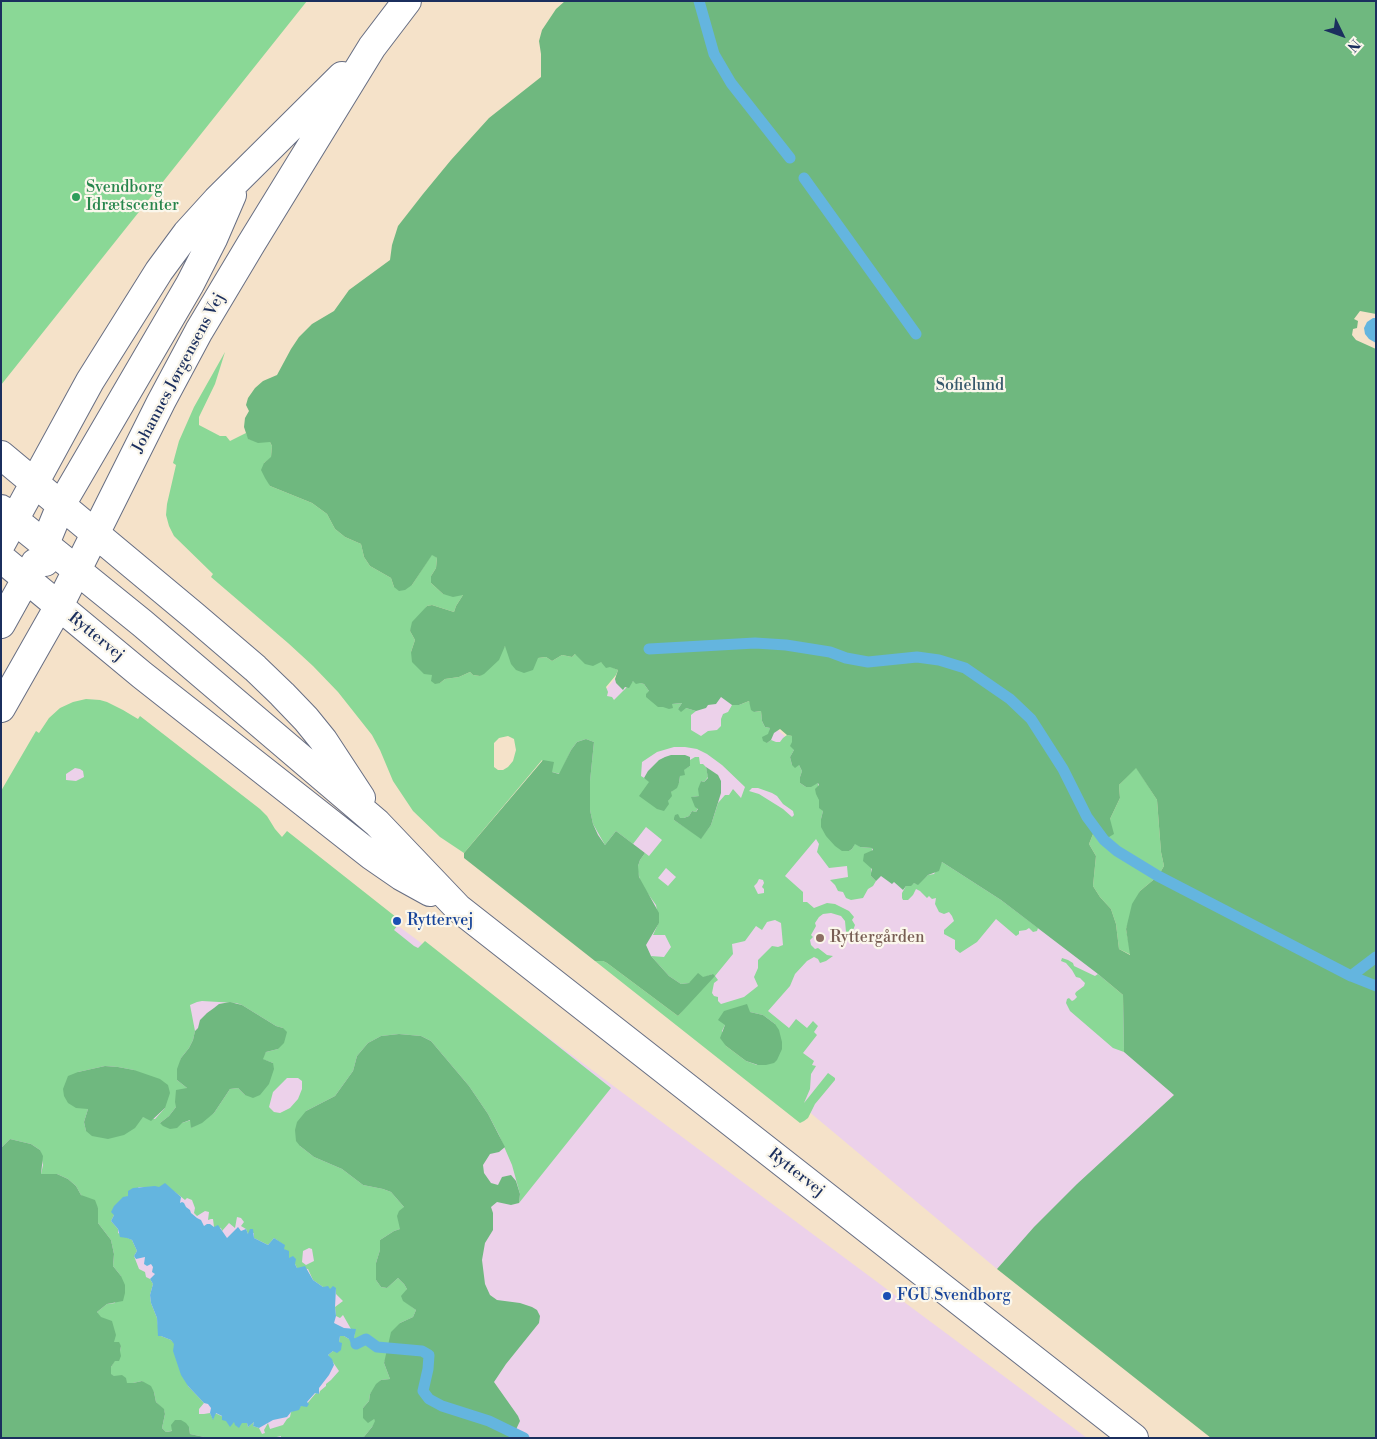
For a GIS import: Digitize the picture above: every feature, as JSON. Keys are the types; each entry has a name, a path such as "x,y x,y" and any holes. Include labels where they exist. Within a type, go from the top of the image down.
{"street":[{"name":"Johannes Jørgensens Vej","path":"1,708 59,606 161,402 199,331 372,47 407,1"},
{"name":"Johannes Jørgensens Vej","path":"1,544 8,514 34,483 90,381 159,271 187,233 249,167 372,47"},
{"path":"1,624 45,544 61,506 190,284 233,193 249,167"},
{"name":"Ryttervej","path":"1,455 255,668 306,719 337,761 377,823"},
{"path":"34,483 46,509 48,526 45,544 47,583 59,606"},
{"name":"Ryttervej","path":"8,514 173,649 377,823 458,908 1134,1438"},
{"name":"Ryttervej","path":"1,548 10,541 18,538 27,538 63,552 69,552 85,545 95,534"},
{"name":"Ryttervej","path":"1,558 142,675 378,860 401,876 458,908"}],"shaded area":[{"name":"Ryttergården","path":"634,656 753,708 870,811 991,890 1104,977 1175,1094 997,1269 801,1105 475,845"},
{"path":"93,699 1087,1438 1,1438 1,844"}],"green space":[{"name":"Svendborg Idrætscenter","path":"1,1 307,1 1,385"},
{"name":"Sofielund","path":"565,1 1376,1 1376,314 1360,311 1354,319 1358,321 1357,328 1353,329 1352,335 1356,340 1376,349 1376,1438 1211,1438 997,1269 1034,1227 1077,1184 1174,1095 1124,1052 1123,995 1001,900 942,862 939,871 928,875 918,885 914,883 911,886 906,886 903,890 894,882 892,884 881,876 876,881 871,876 872,869 863,861 864,854 873,850 872,848 860,847 855,844 849,851 842,851 826,836 821,827 823,811 819,808 819,800 815,789 819,785 818,783 811,787 806,787 800,783 802,771 799,765 795,768 792,765 790,757 794,750 790,746 792,736 787,735 780,729 774,733 771,740 767,743 763,741 762,737 768,734 770,728 765,727 761,711 754,712 751,710 749,701 739,705 732,705 721,697 716,704 708,705 706,708 696,711 686,708 681,712 678,709 682,703 672,704 673,708 669,709 658,707 646,697 649,691 644,684 636,684 633,681 629,688 625,687 623,690 616,683 615,679 618,670 610,667 606,668 601,662 593,666 585,664 575,654 572,657 562,655 552,661 546,657 538,658 533,670 524,673 516,670 511,664 505,646 499,660 484,674 480,676 473,675 470,672 435,684 431,681 432,675 424,674 412,662 411,652 415,640 410,631 412,622 427,606 432,605 454,612 463,595 453,597 443,594 431,583 431,576 436,568 437,558 432,555 412,585 405,590 399,591 394,587 391,578 370,566 364,557 361,544 345,537 335,529 327,514 312,503 270,486 265,478 261,470 264,463 271,457 272,446 270,442 258,443 248,439 244,427 245,418 249,411 246,405 248,398 263,381 277,375 299,337 312,324 334,311 349,290 390,260 398,226 451,160 489,118 541,77 539,41 542,30 556,9","holes":["1136,768 1157,800 1161,852 1164,866 1158,876 1140,891 1132,904 1126,929 1130,955 1119,949 1116,924 1111,909 1093,886 1096,856 1089,844 1095,829 1104,840 1114,834 1110,819 1120,798 1119,785"]},
{"path":"225,352 215,384 199,417 199,425 220,436 226,436 230,441 246,433 249,439 258,442 270,442 272,446 271,458 264,463 270,486 312,503 327,514 335,529 345,537 361,544 364,557 370,566 391,578 394,587 412,585 432,554 437,558 436,568 431,576 431,583 443,594 463,595 454,612 432,605 427,606 410,631 415,640 411,652 440,683 445,679 459,677 470,672 473,675 480,676 505,646 538,658 546,657 552,661 562,655 572,657 575,654 601,662 618,670 606,687 607,696 612,697 614,700 633,681 644,684 649,691 672,704 682,703 678,709 686,708 696,711 691,715 691,730 701,736 708,731 717,730 721,726 723,714 728,712 732,705 739,705 749,701 754,712 761,711 765,727 770,728 767,743 771,740 780,742 787,735 792,736 794,750 790,757 792,765 799,765 802,771 800,783 806,787 818,783 823,811 821,819 849,851 855,843 860,847 872,848 871,876 876,881 863,898 851,900 846,898 843,892 838,891 830,880 848,877 847,866 829,868 817,852 819,844 816,839 785,876 803,892 803,902 807,902 814,908 827,903 835,904 849,911 854,917 852,920 855,925 852,933 848,936 845,921 841,916 831,913 823,914 819,917 811,935 813,937 810,940 811,945 827,955 833,956 820,963 814,957 807,961 795,974 790,986 768,1011 789,1028 796,1019 807,1028 813,1021 818,1026 814,1032 817,1035 803,1053 814,1061 812,1065 816,1066 811,1074 810,1089 804,1103 828,1073 835,1080 815,1104 808,1118 800,1123 595,961 607,963 678,1016 713,974 681,984 669,976 651,956 664,957 671,947 665,935 653,935 659,922 656,905 641,884 638,866 645,853 649,856 662,840 646,827 633,844 616,831 605,845 593,824 590,810 590,781 594,742 586,739 577,742 571,750 560,774 552,772 542,760 464,853 440,837 413,811 393,781 372,735 338,692 288,643 211,577 213,574 174,536 166,515 176,465 173,463 179,441 194,407","holes":["508,736 514,739 516,750 513,761 503,770 498,770 494,767 494,743 499,738","674,747 697,749 722,765 745,787 741,798 733,789 729,795 725,795 718,803 711,825 701,838 674,820 674,818 689,816 692,811 696,812 698,808 692,797 699,796 701,781 704,782 708,777 706,767 700,764 699,757 690,760 690,766 683,770 679,783 671,792 668,801 649,781 641,776 642,762 657,752","752,788 758,788 772,793 793,811 794,815 792,817 759,794 749,791","666,868 676,877 668,886 658,878","759,879 763,880 762,887 764,893 758,894 754,886","775,920 781,923 783,945 778,947 772,946 758,960 758,968 754,977 758,986 744,997 721,1004 718,1001 718,997 712,993 714,983 718,980 715,976 733,954 732,944 745,941 756,926 762,930 767,922","750,1012 763,1015 775,1024 757,1065 746,1061 726,1046 722,1031 725,1025"]},
{"path":"86,699 100,700 138,719 140,716 260,809 282,837 287,831 401,921 394,930 414,946 418,948 425,941 611,1088 519,1203 520,1194 512,1165 488,1114 469,1086 431,1041 421,1036 399,1034 381,1036 368,1043 357,1056 353,1071 335,1096 306,1111 300,1146 314,1157 342,1169 363,1185 391,1192 404,1207 400,1229 380,1240 380,1250 376,1263 376,1280 381,1287 387,1288 398,1278 407,1289 403,1300 416,1310 413,1317 400,1323 384,1363 390,1379 381,1380 370,1394 369,1401 363,1408 376,1421 363,1438 281,1438 281,1436 272,1438 209,1438 190,1434 189,1427 166,1432 162,1428 164,1410 156,1402 154,1392 142,1381 126,1383 110,1374 111,1367 121,1346 114,1342 97,1312 107,1304 115,1303 121,1276 113,1266 114,1254 111,1240 98,1223 98,1208 81,1195 76,1186 68,1179 57,1174 41,1174 43,1165 40,1150 31,1144 10,1139 1,1148 1,791 36,731 39,733 49,718 60,708","holes":["75,768 83,771 84,777 76,781 66,780 66,774","202,1001 236,1003 276,1026 283,1028 278,1049 266,1052 262,1059 273,1063 245,1095 238,1088 230,1089 214,1113 191,1128 191,1120 182,1123 160,1123 176,1107 187,1088 177,1080 181,1058 189,1048 195,1031 190,1005","105,1066 134,1070 165,1108 155,1119 143,1117 86,1131 84,1122 88,1109 78,1072","287,1078 298,1078 302,1081 302,1089 298,1099 290,1108 280,1113 274,1112 269,1107 273,1092","139,1187 159,1187 175,1192 185,1200 187,1198 192,1200 195,1208 194,1213 197,1216 205,1211 209,1212 208,1220 213,1219 214,1227 221,1228 222,1231 229,1223 235,1228 237,1217 241,1218 244,1222 241,1226 246,1229 248,1234 254,1233 254,1238 268,1245 274,1238 284,1245 289,1258 297,1268 308,1269 313,1280 323,1287 330,1290 336,1288 336,1294 343,1301 335,1307 336,1316 340,1318 343,1315 351,1329 355,1330 354,1338 349,1339 340,1336 339,1342 328,1355 339,1371 319,1394 316,1393 305,1406 301,1406 291,1412 290,1417 283,1425 270,1429 268,1423 264,1430 265,1433 262,1434 259,1428 253,1426 254,1422 248,1427 247,1423 234,1422 215,1413 213,1419 210,1413 199,1414 199,1409 204,1403 188,1386 175,1344 161,1336 151,1303 150,1295 153,1284 146,1277 145,1272 139,1269 134,1256 137,1251 132,1240 118,1233 118,1229 111,1221 128,1196","309,1248 312,1249 314,1261 306,1265 302,1262 303,1251"]},
{"path":"586,739 594,742 590,781 590,810 598,835 605,845 616,831 645,853 638,866 639,877 659,913 659,923 646,945 651,956 669,976 681,984 689,983 698,973 703,977 713,974 715,976 678,1016 607,963 595,961 464,858 464,853 543,760 554,762 552,772 559,774 577,742"},
{"path":"671,755 690,757 690,766 684,770 685,775 680,776 677,788 671,792 672,796 664,811 657,809 639,796 649,782 644,778 648,771 659,760"},
{"path":"706,767 718,775 721,781 721,793 711,825 701,839 674,820 674,818 678,814 680,818 684,818 689,816 692,811 696,812 698,809 695,807 691,797 699,796 698,789 701,781 704,782 708,778"},
{"path":"1136,767 1157,800 1161,852 1164,866 1158,876 1140,891 1126,929 1131,955 1119,949 1116,924 1111,909 1093,886 1096,856 1089,844 1095,829 1110,819 1120,798 1119,785"},
{"path":"942,862 1001,900 1038,928 1037,931 1033,932 1029,928 1019,931 1019,934 1016,936 996,919 977,942 960,953 955,949 955,940 944,934 944,930 954,921 952,916 949,912 944,914 939,912 935,904 936,898 932,899 929,896 927,898 916,889 908,900 903,900 902,898 902,893 906,886 914,883 918,884 928,875 934,874"},
{"path":"1062,958 1095,976 1098,974 1123,995 1124,1052 1113,1048 1070,1011 1066,1003 1067,999 1074,1000 1077,997 1076,992 1085,983 1076,977 1066,963 1061,961"},
{"path":"230,1002 242,1005 287,1032 284,1043 278,1049 266,1052 263,1059 273,1063 274,1069 269,1084 260,1095 253,1098 245,1095 238,1088 230,1089 214,1113 202,1123 191,1128 190,1120 182,1123 177,1128 170,1129 163,1126 160,1123 176,1107 176,1090 187,1088 177,1080 177,1069 181,1058 193,1040 200,1020 219,1004"},
{"path":"747,1004 750,1012 763,1015 775,1024 779,1030 782,1049 774,1063 758,1065 746,1061 726,1046 720,1038 725,1025 718,1020 724,1011"},
{"path":"399,1034 421,1036 431,1041 469,1086 488,1114 505,1147 499,1152 490,1154 483,1165 484,1173 491,1183 498,1185 502,1177 511,1175 516,1181 520,1194 519,1203 511,1205 497,1202 491,1207 493,1230 485,1243 482,1260 485,1284 490,1295 497,1300 520,1303 532,1307 537,1310 540,1316 539,1323 494,1382 520,1421 512,1438 363,1438 375,1421 374,1419 368,1423 363,1418 363,1408 369,1401 370,1394 376,1384 381,1380 390,1379 384,1363 391,1332 400,1323 413,1317 416,1310 403,1301 401,1296 407,1289 398,1278 387,1288 381,1287 376,1280 376,1263 380,1250 380,1240 400,1229 397,1216 404,1207 391,1192 363,1185 342,1169 314,1157 296,1141 295,1130 297,1122 306,1111 335,1096 353,1071 357,1056 368,1043 381,1036"},
{"path":"105,1066 134,1070 160,1079 168,1085 170,1093 165,1108 151,1121 143,1117 135,1128 124,1135 108,1139 92,1136 86,1131 84,1122 88,1109 76,1108 68,1103 63,1089 68,1076"},
{"path":"10,1139 31,1144 40,1150 43,1156 41,1174 57,1174 68,1179 76,1186 81,1195 95,1200 98,1208 98,1223 111,1240 114,1254 113,1266 125,1285 123,1301 107,1304 97,1312 101,1317 112,1321 116,1335 114,1342 119,1342 121,1346 121,1356 119,1361 115,1361 111,1367 111,1374 114,1376 122,1375 126,1378 127,1383 142,1381 151,1386 156,1402 164,1409 165,1414 162,1428 166,1432 172,1431 171,1425 175,1420 181,1420 189,1427 190,1434 209,1438 1,1438 1,1148"}],"water":[{"path":"1376,318 1376,343 1365,334 1364,328 1367,322"},
{"path":"165,1183 181,1197 180,1203 184,1203 191,1213 201,1220 204,1226 207,1224 214,1227 218,1225 227,1238 238,1227 241,1231 246,1229 248,1234 250,1229 253,1229 254,1238 268,1245 274,1238 285,1245 284,1249 289,1251 289,1258 293,1256 296,1259 295,1264 297,1268 305,1266 313,1280 323,1287 328,1286 330,1289 333,1286 336,1288 336,1316 334,1323 344,1328 356,1329 354,1338 358,1340 353,1348 349,1339 340,1336 341,1350 337,1353 333,1351 328,1355 334,1365 319,1388 319,1394 315,1393 307,1402 309,1404 307,1407 301,1406 299,1410 291,1412 287,1417 273,1420 259,1428 253,1426 254,1422 248,1427 247,1423 242,1423 239,1428 234,1422 230,1427 226,1421 222,1420 222,1416 216,1413 213,1420 210,1413 211,1408 188,1386 181,1375 173,1351 174,1344 171,1340 158,1336 157,1318 150,1295 153,1284 150,1279 155,1274 152,1272 153,1267 151,1264 147,1266 144,1264 145,1257 136,1259 134,1256 137,1251 132,1240 120,1237 118,1229 111,1221 114,1215 111,1212 114,1206 123,1197 128,1196 128,1191 133,1188 159,1187"}],"waterway":[{"path":"699,1 714,54 731,83 790,158"},
{"path":"804,178 916,334"},
{"path":"649,649 755,643 786,645 830,652 846,658 868,662 917,657 939,660 965,668 1010,699 1031,719 1063,769 1087,817 1104,840 1117,851 1158,876 1351,976 1376,957"},
{"path":"1351,976 1376,986"},
{"path":"356,1344 366,1339 377,1347 422,1351 429,1355 423,1391 429,1399 442,1406 489,1421 524,1438"}],"place":[{"name":"Svendborg Idrætscenter","path":"76,197"},
{"name":"Ryttervej","path":"397,921"},
{"name":"Ryttergården","path":"820,938"},
{"name":"FGU Svendborg","path":"887,1296"}]}
